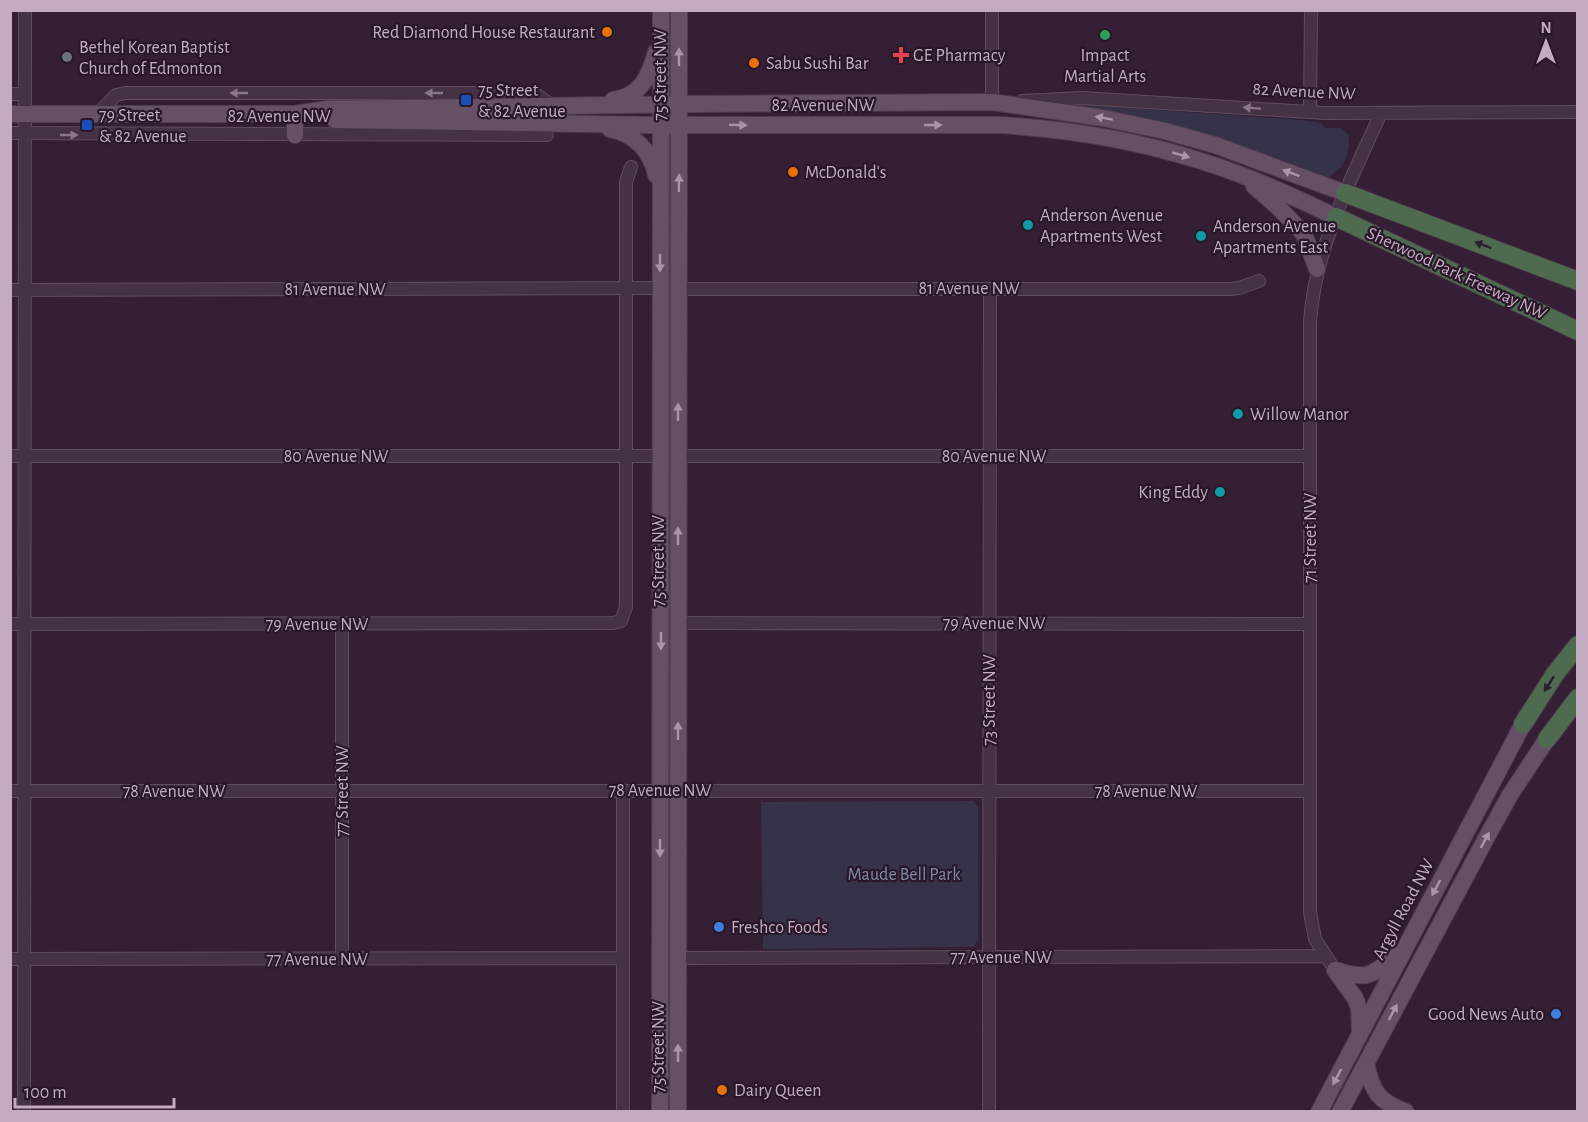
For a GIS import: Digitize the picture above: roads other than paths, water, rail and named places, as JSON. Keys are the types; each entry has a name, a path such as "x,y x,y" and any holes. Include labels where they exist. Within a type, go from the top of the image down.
{"highway":[{"name":"Sherwood Park Freeway NW","path":"1346,193 1578,281"},
{"name":"Sherwood Park Freeway NW","path":"1336,217 1578,331"},
{"path":"1522,724 1555,674 1578,645"},
{"path":"1547,739 1578,698"}],"main road":[{"name":"75 Street NW","path":"661,10 660,288 678,623 678,1112"},
{"name":"75 Street NW","path":"660,1112 660,790 670,456 678,289 679,10"},
{"path":"583,105 620,99 634,94 643,86 652,68 661,34"},
{"name":"82 Avenue NW","path":"18,115 295,114 328,109 992,102 1103,117 1165,131 1215,145 1346,193"},
{"path":"295,114 295,135"},
{"name":"82 Avenue NW","path":"295,114 328,120 661,125 999,124 1032,127 1116,139 1202,161 1336,217"},
{"path":"582,124 620,130 637,141 654,164 661,204"},
{"path":"1242,176 1278,207 1304,234 1317,269"},
{"name":"Argyll Road NW","path":"1318,1112 1522,724"},
{"path":"1340,1112 1490,831 1510,795 1547,739"},
{"path":"1335,970 1357,977 1369,975 1403,951"},
{"path":"1335,970 1355,998 1359,1008 1360,1035"},
{"path":"1366,1063 1371,1084 1379,1097 1386,1103 1406,1112"}],"street":[{"path":"24,10 24,94 18,115 24,134 25,290 24,1112"},
{"path":"992,102 993,10"},
{"path":"1310,112 1311,10"},
{"name":"82 Avenue NW","path":"97,115 116,95 125,93 529,93 536,94 552,106"},
{"path":"10,94 24,94"},
{"name":"82 Avenue NW","path":"992,102 1082,98 1310,112 1578,112"},
{"name":"71 Street NW","path":"1335,970 1315,939 1311,919 1310,322 1317,269 1346,193 1382,113"},
{"name":"82 Avenue NW","path":"10,134 548,135"},
{"name":"75 Street NW","path":"623,618 626,607 626,182 631,167"},
{"name":"81 Avenue NW","path":"678,289 1230,289 1259,281"},
{"name":"81 Avenue NW","path":"10,290 660,288"},
{"name":"73 Street NW","path":"989,1112 990,289"},
{"name":"80 Avenue NW","path":"10,456 1310,456"},
{"name":"79 Avenue NW","path":"10,624 614,623 623,618"},
{"name":"79 Avenue NW","path":"678,623 1310,624"},
{"name":"77 Street NW","path":"342,624 342,958"},
{"name":"75 Street NW","path":"623,790 623,1112"},
{"name":"78 Avenue NW","path":"10,791 1310,791"},
{"name":"77 Avenue NW","path":"678,958 1325,956"},
{"name":"77 Avenue NW","path":"10,959 623,958"}],"place":[{"name":"Red Diamond House Restaurant","path":"607,32"},
{"name":"Impact Martial Arts","path":"1105,35"},
{"name":"GE Pharmacy","path":"901,55"},
{"name":"Bethel Korean Baptist Church of Edmonton","path":"67,57"},
{"name":"Sabu Sushi Bar","path":"754,63"},
{"name":"75 Street & 82 Avenue","path":"466,100"},
{"name":"79 Street & 82 Avenue","path":"87,125"},
{"name":"McDonald's","path":"793,172"},
{"name":"Anderson Avenue Apartments West","path":"1028,225"},
{"name":"Anderson Avenue Apartments East","path":"1201,236"},
{"name":"Willow Manor","path":"1238,414"},
{"name":"King Eddy","path":"1220,492"},
{"name":"Freshco Foods","path":"719,927"},
{"name":"Good News Auto","path":"1556,1014"},
{"name":"Dairy Queen","path":"722,1090"}],"park label":[{"name":"Maude Bell Park","path":"904,874"}]}
